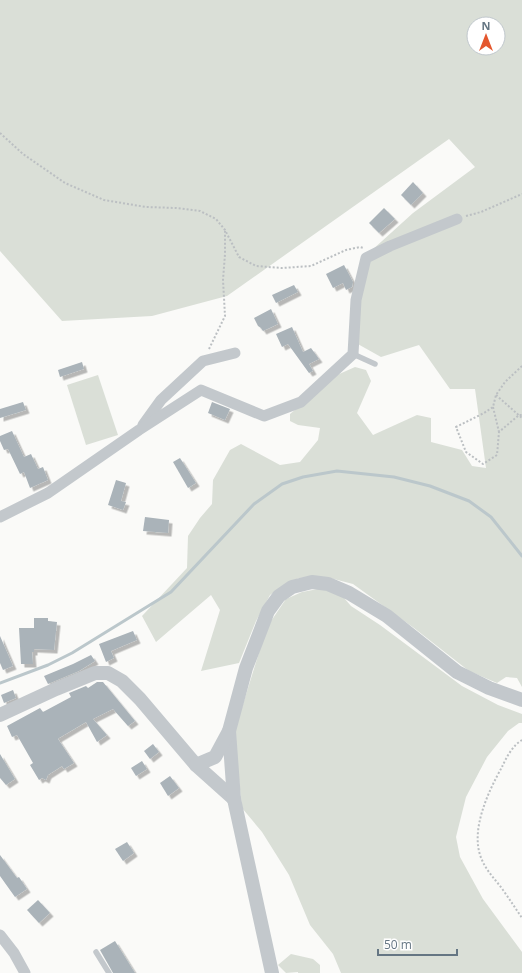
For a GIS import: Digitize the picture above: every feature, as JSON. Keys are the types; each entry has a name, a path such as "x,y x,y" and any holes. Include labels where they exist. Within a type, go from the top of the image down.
{"street":[{"path":"0,516 48,493 139,430 201,390 264,416 301,402 353,354 356,300 366,258 390,246 457,219"},
{"path":"139,430 162,400 203,361 235,353"},
{"path":"196,765 215,757 229,731 246,668 268,611 279,596 292,588 312,582 328,584 349,593 386,616 457,672 489,688 522,700"},
{"path":"0,715 95,673 108,673 122,681 140,699 196,765 234,799"},
{"path":"229,731 234,799 272,973"},
{"path":"0,935 14,953 25,973"}],"lane":[{"path":"353,354 375,364"},
{"path":"96,952 109,973"}],"path":[{"path":"0,133 23,154 64,183 104,200 146,207 176,208 200,211 216,219 225,230 239,257 256,266 282,268 311,266 346,250 360,247 368,249 366,258"},
{"path":"457,219 481,212 522,194"},
{"path":"203,361 225,316 223,280 225,230"},
{"path":"493,406 484,413 456,427 466,452 483,464 498,455 499,432 493,406 496,395 505,382 522,366"},
{"path":"496,395 522,418"},
{"path":"499,432 518,415 522,415"},
{"path":"522,740 506,758 487,796 479,824 478,850 488,872 503,890 522,918"}],"shaded area":[{"path":"0,0 522,0 522,687 517,678 506,677 497,683 469,671 414,628 353,584 326,577 299,578 284,585 270,595 256,621 239,663 201,671 220,610 211,595 156,642 142,616 187,568 188,536 212,504 213,480 230,450 241,444 280,465 300,462 318,440 320,428 298,425 290,421 290,414 337,375 355,367 366,370 371,381 357,413 373,435 417,415 431,418 431,442 462,450 472,466 486,468 475,389 450,389 419,345 381,357 356,343 363,273 371,251 413,213 475,167 449,139 227,296 152,316 62,321 0,251"},
{"path":"98,375 118,435 86,445 67,385"},
{"path":"318,589 338,591 351,606 380,625 462,686 498,705 522,714 522,723 519,723 508,731 487,757 466,797 456,837 460,857 483,899 522,952 522,973 341,973 333,954 310,925 289,875 262,832 242,808 234,733 267,627 286,599 302,592"},
{"path":"291,954 313,959 320,965 320,973 286,973 278,965"}],"building":[{"path":"413,182 423,193 411,205 401,195"},
{"path":"384,208 395,219 379,233 369,223"},
{"path":"344,265 353,282 352,287 346,290 343,283 333,288 326,274"},
{"path":"294,285 298,292 276,303 272,295"},
{"path":"271,309 278,324 263,331 258,326 254,318"},
{"path":"292,327 303,352 311,348 319,359 309,364 313,371 309,373 288,344 282,347 276,334"},
{"path":"82,362 84,369 60,377 58,370"},
{"path":"23,402 26,410 0,418 0,409"},
{"path":"212,402 230,409 225,420 208,413"},
{"path":"12,431 24,457 31,454 38,469 43,467 48,480 30,488 24,472 20,474 8,449 4,450 0,441 0,436"},
{"path":"180,458 196,483 188,488 173,462"},
{"path":"116,480 126,483 121,501 126,502 123,510 108,505"},
{"path":"145,517 169,520 168,533 143,531"},
{"path":"34,618 48,618 48,621 57,622 54,650 34,649 34,652 32,652 33,664 21,664 19,628 34,628"},
{"path":"133,631 137,640 111,651 114,658 106,662 99,644"},
{"path":"0,636 13,666 3,670 0,663"},
{"path":"91,655 95,661 79,671 48,684 44,676"},
{"path":"97,682 103,682 135,721 128,726 113,709 93,719 107,735 97,742 86,722 59,738 58,739 74,763 64,769 62,766 48,775 46,780 42,778 39,780 30,765 33,763 17,735 12,737 7,726 40,708 43,712 71,697 69,693 86,686 88,688"},
{"path":"13,690 16,698 4,703 1,695"},
{"path":"153,744 159,752 150,759 144,751"},
{"path":"0,754 15,779 6,785 0,778"},
{"path":"142,761 147,769 136,776 131,768"},
{"path":"170,776 179,788 168,796 160,783"},
{"path":"127,842 134,853 123,861 115,849"},
{"path":"0,855 27,889 15,897 0,876"},
{"path":"38,900 50,913 39,923 27,910"},
{"path":"115,941 135,973 113,973 100,950"}],"waterway":[{"path":"0,683 48,665 72,653 171,592 254,504 282,484 303,477 337,471 394,477 430,486 469,501 491,517 522,556"}]}
